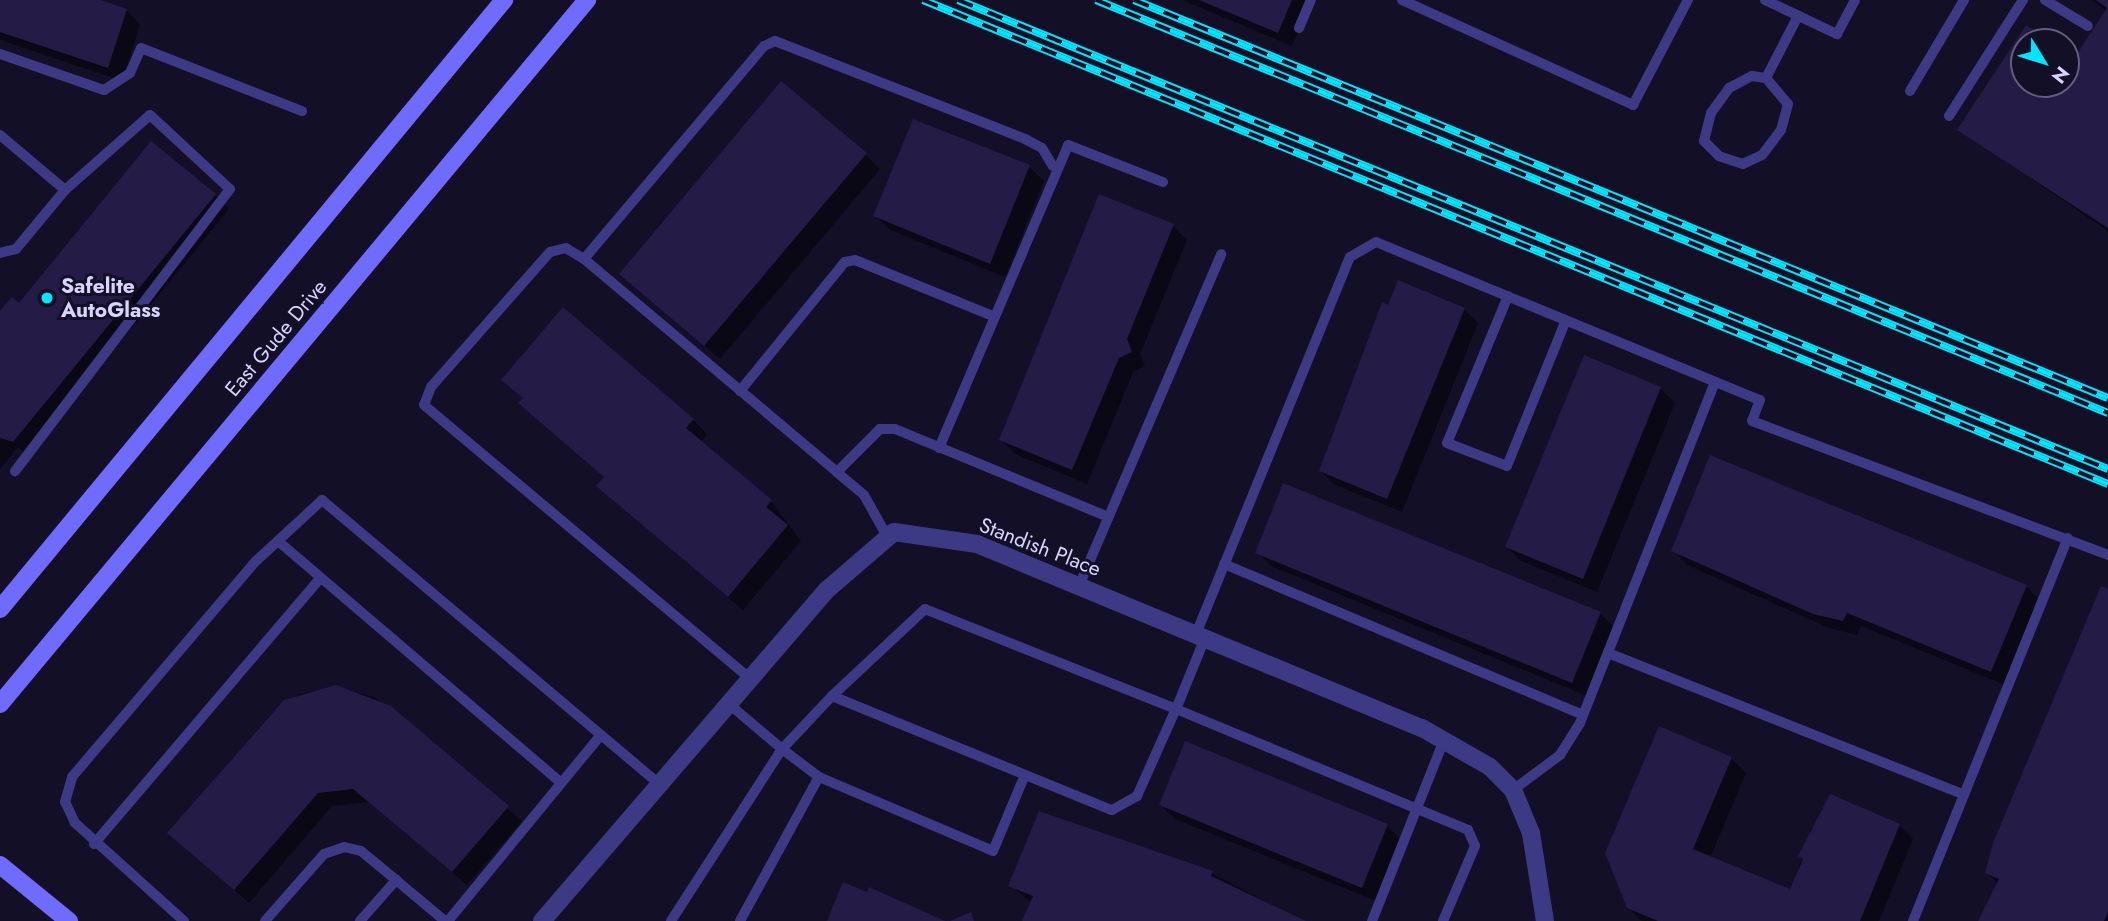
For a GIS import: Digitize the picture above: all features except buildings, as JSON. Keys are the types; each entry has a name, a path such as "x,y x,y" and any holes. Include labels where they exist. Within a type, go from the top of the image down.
{"main road":[{"name":"East Gude Drive","path":"0,609 504,0"},
{"name":"East Gude Drive","path":"0,704 587,0"},
{"path":"0,865 69,921"}],"street":[{"name":"Standish Place","path":"888,538 894,532 977,544 1444,740 1490,767 1513,790 1531,833 1545,921"},
{"path":"542,921 828,589 888,538"}],"lane":[{"path":"1299,27 1311,0"},
{"path":"1402,0 1633,105 1688,0"},
{"path":"1765,0 1838,34 1855,0"},
{"path":"1910,91 1964,0"},
{"path":"1949,116 2023,0"},
{"path":"2045,0 2088,26"},
{"path":"1766,78 1798,16"},
{"path":"584,260 764,46 775,41 1025,139 1042,148 1053,166"},
{"path":"0,54 104,90 131,73 141,48 302,111"},
{"path":"1752,76 1766,78 1788,103 1781,130 1762,155 1743,164 1719,156 1704,141 1711,113 1729,88 1752,76"},
{"path":"0,253 16,249 65,190 150,115 230,189 15,471"},
{"path":"0,135 65,190"},
{"path":"939,448 1053,166 1068,145 1163,182"},
{"path":"832,696 1112,810 1128,806 1176,709 1224,564 1350,257 1361,245 1376,242 1760,400 1752,421 2108,555"},
{"path":"751,679 424,405 431,387 550,252 566,248 584,260 837,472 864,495 888,538"},
{"path":"1079,586 1221,254"},
{"path":"740,391 845,262 855,260 993,316"},
{"path":"1508,296 1447,443 1507,466 1566,320"},
{"path":"1513,790 1560,755 1583,715 1715,382"},
{"path":"837,472 880,429 895,429 1109,517"},
{"path":"184,921 94,844 65,802 72,777 278,541 322,500 660,785"},
{"path":"1913,921 2068,538"},
{"path":"278,541 561,783"},
{"path":"1224,564 1583,715"},
{"path":"94,844 320,578"},
{"path":"671,921 782,749 832,696 925,609 1468,830 1475,846 1443,921"},
{"path":"1608,653 1964,795"},
{"path":"729,704 819,778 993,851 1025,775"},
{"path":"265,921 324,854 344,847 361,850 447,921 600,736"},
{"path":"1372,921 1444,740"},
{"path":"740,921 819,778"},
{"path":"360,921 396,880"}],"railway":[{"path":"923,0 2108,484"},
{"path":"958,0 2108,469"},
{"path":"1096,0 2108,413"},
{"path":"1134,0 2108,398"}],"place":[{"name":"Safelite AutoGlass","path":"47,298"}]}
